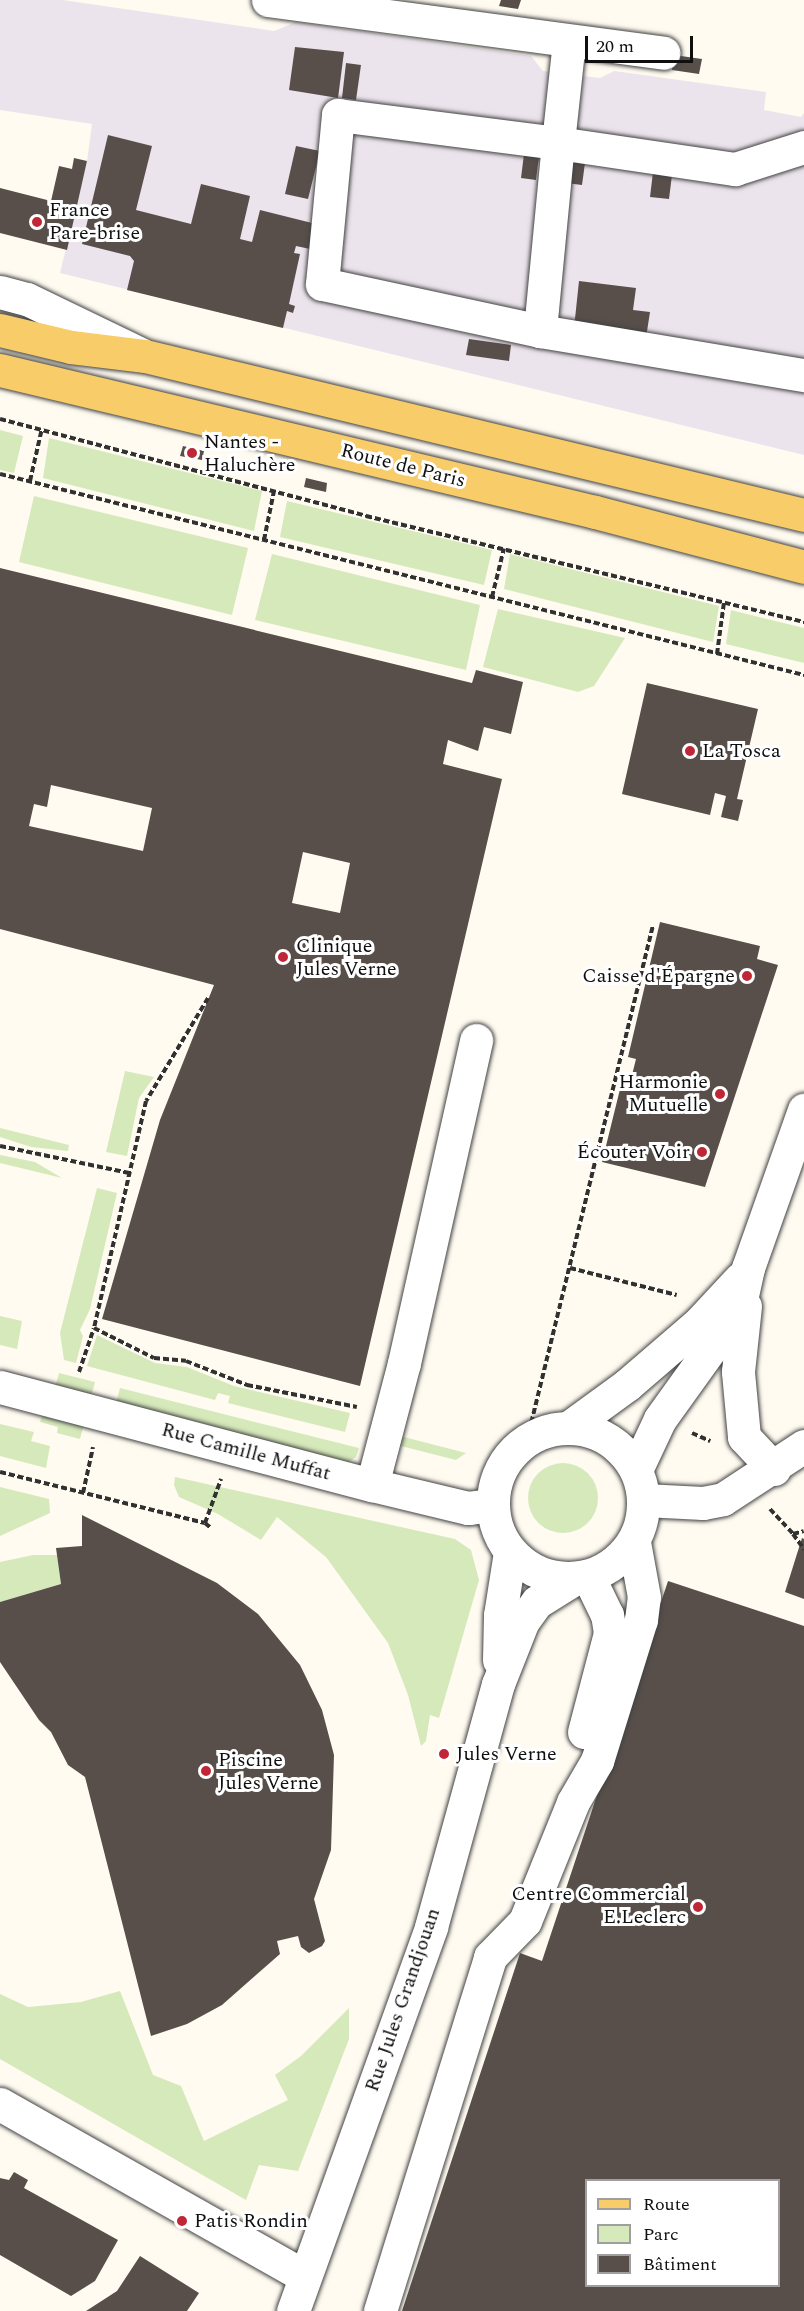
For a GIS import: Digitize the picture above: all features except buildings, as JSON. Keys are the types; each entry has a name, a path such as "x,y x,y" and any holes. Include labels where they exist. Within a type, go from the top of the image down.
{"main road":[{"path":"0,330 71,347 145,356 804,515"},
{"name":"Route de Paris","path":"0,370 595,512 804,567"}],"street":[{"path":"268,0 663,53"},
{"path":"540,331 569,40"},
{"path":"804,147 735,169 558,143 338,115 322,284 540,331 804,375"},
{"path":"0,292 27,299 145,356"},
{"path":"372,1485 476,1040"},
{"path":"380,2311 490,1958 525,1921 573,1802 597,1761 641,1620 644,1596 634,1542 640,1485 660,1419 727,1331 739,1309 748,1268 804,1110"},
{"path":"568,1428 627,1385 699,1323 748,1268"},
{"path":"748,1268 738,1372 740,1410 744,1437 774,1469"},
{"name":"Rue Camille Muffat","path":"0,1387 468,1508 493,1505"},
{"path":"634,1542 615,1563 581,1578 546,1576 510,1552 496,1526 493,1505 497,1478 504,1463 527,1440 542,1432 568,1428 595,1432 612,1442 640,1485 703,1503 723,1499 774,1469 804,1446"},
{"name":"Rue Jules Grandjouan","path":"498,1684 500,1615 510,1552"},
{"path":"573,1802 579,1751 610,1633 607,1615 581,1578"},
{"name":"Rue Jules Grandjouan","path":"293,2311 431,1927 498,1684 523,1621 537,1602 581,1578"},
{"path":"0,2104 304,2276"}],"path":[{"path":"0,419 42,428 274,491 804,622"},
{"path":"30,482 42,428"},
{"path":"0,474 804,675"},
{"path":"264,540 274,491"},
{"path":"492,597 504,548"},
{"path":"717,654 724,602"},
{"path":"527,1440 653,925"},
{"path":"79,1372 94,1328 146,1101 208,998"},
{"path":"0,1146 129,1173"},
{"path":"570,1268 683,1297"},
{"path":"94,1328 154,1358 186,1361 247,1385 390,1414"},
{"path":"684,1430 722,1445"},
{"path":"0,1472 205,1522 211,1528"},
{"path":"205,1522 221,1479"},
{"path":"761,1500 804,1549"},
{"path":"793,1534 804,1531"}],"shaded area":[{"path":"0,0 63,0 274,31 296,22 531,56 543,71 600,78 614,71 766,92 764,110 801,117 804,113 804,455 60,273 87,161 92,124 0,110"}],"green space":[{"path":"0,430 23,436 14,473 0,470"},
{"path":"49,438 262,491 254,531 43,478"},
{"path":"34,496 248,548 232,615 19,562"},
{"path":"287,501 492,550 484,585 280,537"},
{"path":"272,554 480,605 466,670 255,620"},
{"path":"510,554 719,606 713,642 504,589"},
{"path":"498,609 625,638 594,686 578,692 483,667"},
{"path":"731,610 804,628 804,663 726,644"},
{"path":"125,1071 154,1077 139,1098 127,1156 106,1152"},
{"path":"0,1128 69,1145 68,1151 31,1147 0,1137"},
{"path":"0,1155 35,1162 62,1178 0,1163"},
{"path":"97,1188 117,1193 90,1309 80,1330 83,1336 76,1363 64,1360 60,1333"},
{"path":"0,1316 22,1321 17,1349 0,1345"},
{"path":"97,1335 155,1363 187,1367 234,1386 350,1413 345,1432 228,1403 230,1396 218,1393 215,1400 87,1366"},
{"path":"59,1373 95,1382 90,1400 54,1391"},
{"path":"120,1388 359,1448 356,1457 344,1465 115,1407"},
{"path":"43,1413 84,1424 80,1439 57,1433 58,1427 40,1422"},
{"path":"0,1424 34,1432 31,1441 50,1446 46,1468 0,1456"},
{"path":"400,1436 466,1453 456,1460 397,1445"},
{"path":"556,1463 570,1463 583,1469 592,1478 598,1491 596,1511 588,1523 570,1533 556,1533 543,1527 534,1518 528,1505 528,1491 534,1478 543,1469"},
{"path":"175,1477 455,1539 471,1550 479,1580 439,1718 430,1715 426,1741 421,1746 408,1695 388,1643 326,1557 277,1517 261,1540 218,1514 179,1497 174,1485"},
{"path":"0,1487 49,1499 50,1513 0,1536"},
{"path":"33,1555 57,1555 61,1584 0,1602 0,1562"},
{"path":"120,1991 153,2075 181,2086 204,2141 288,2100 275,2075 301,2056 349,2008 349,2039 298,2171 259,2165 246,2200 0,2059 0,1994 28,2007 81,2002"}],"place":[{"name":"France Pare-brise","path":"37,222"},
{"name":"Nantes - Haluchère","path":"192,453"},
{"name":"La Tosca","path":"690,751"},
{"name":"Clinique Jules Verne","path":"283,957"},
{"name":"Caisse d'Épargne","path":"747,976"},
{"name":"Harmonie Mutuelle","path":"720,1094"},
{"name":"Écouter Voir","path":"702,1152"},
{"name":"Jules Verne","path":"444,1754"},
{"name":"Piscine Jules Verne","path":"206,1771"},
{"name":"Centre Commercial E.Leclerc","path":"698,1907"},
{"name":"Patis Rondin","path":"182,2221"}]}
